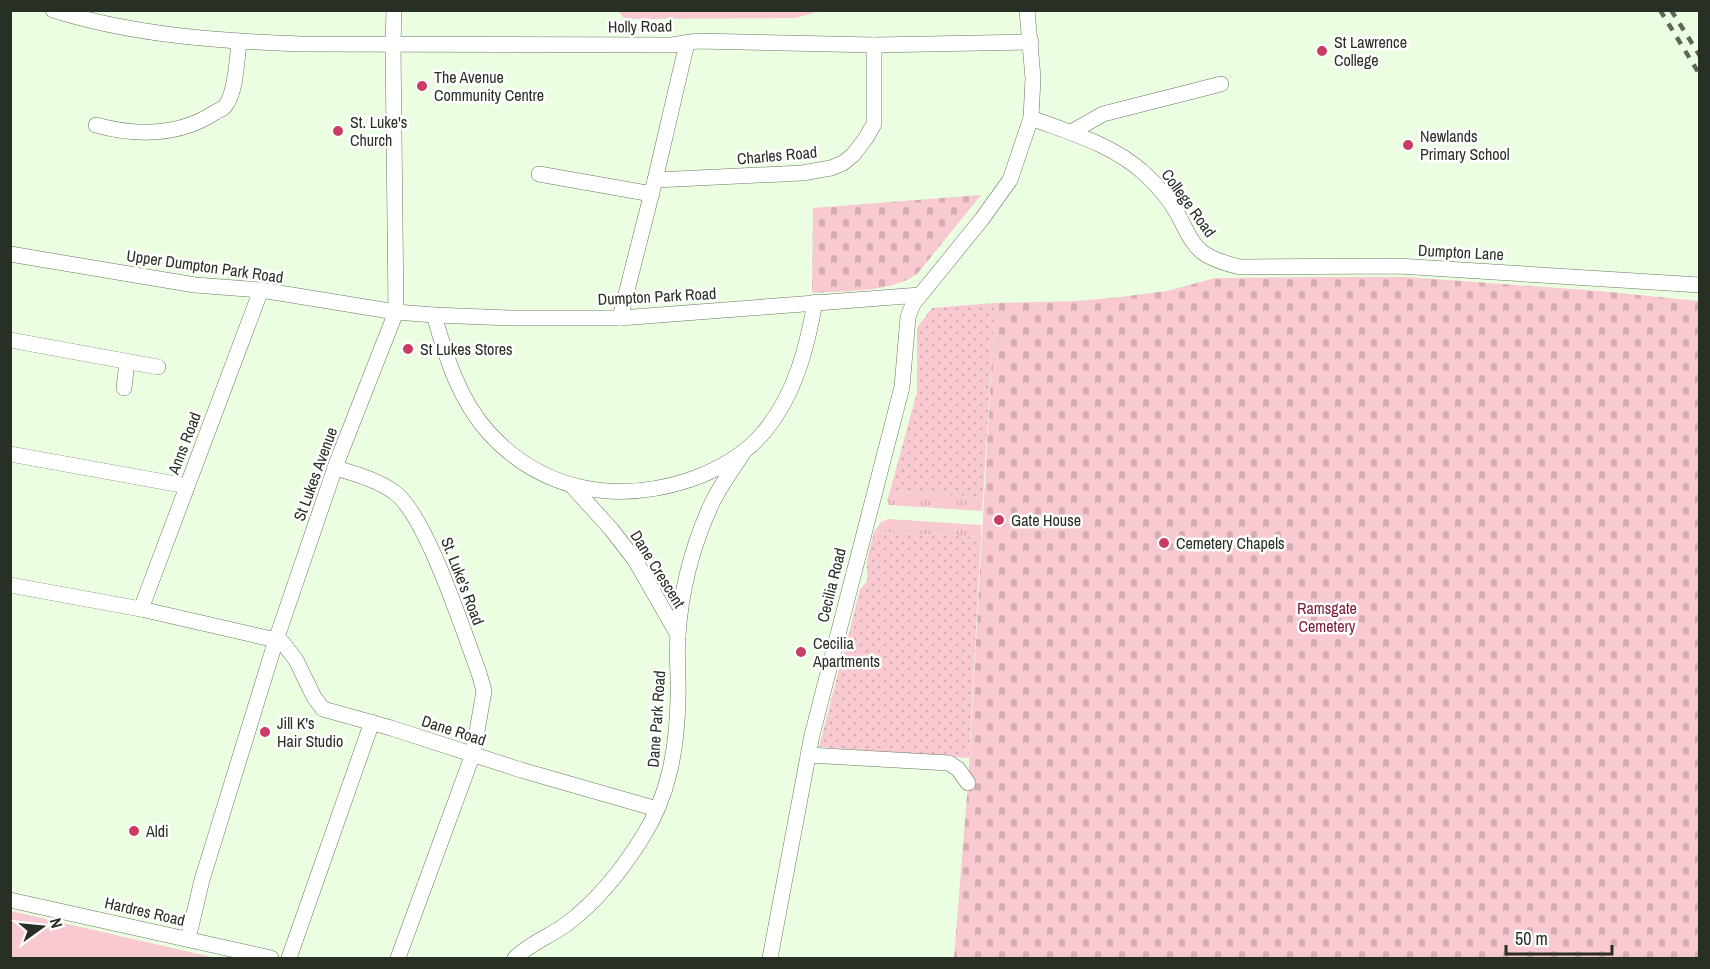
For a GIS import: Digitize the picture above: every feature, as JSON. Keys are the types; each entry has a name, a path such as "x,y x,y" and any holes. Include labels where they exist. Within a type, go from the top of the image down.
{"street":[{"name":"Holly Road","path":"52,10 95,22 141,31 239,42 672,45 697,41 874,45 1031,42"},
{"name":"St Lukes Avenue","path":"188,939 202,880 276,640 335,468 396,312 394,10"},
{"path":"920,295 982,219 1010,180 1031,118 1033,78 1027,10"},
{"path":"96,125 135,132 160,132 178,129 205,119 226,105 232,89 239,42"},
{"path":"620,318 654,187 687,43"},
{"name":"Charles Road","path":"539,174 654,187 802,173 831,168 843,163 854,154 874,124 874,45"},
{"path":"1073,132 1103,114 1221,84"},
{"name":"College Road","path":"1031,118 1073,132 1109,149 1144,172 1177,212 1189,236 1204,253 1221,263"},
{"name":"Upper Dumpton Park Road","path":"10,254 195,285 261,290 396,312"},
{"name":"Dumpton Lane","path":"1221,263 1240,267 1388,266 1462,269 1700,285"},
{"name":"Anns Road","path":"141,609 261,290"},
{"name":"Dumpton Park Road","path":"396,312 511,318 620,318 920,295"},
{"name":"Cecilia Road","path":"770,958 808,755 902,387 908,317 913,304 920,295"},
{"name":"Dane Crescent","path":"678,635 685,584 696,544 713,502 743,453 764,432 781,409 795,381 810,330 815,302"},
{"name":"Dane Crescent","path":"434,315 441,343 460,391 474,415 489,434 521,461 545,477 572,486 614,493 642,491 673,485 713,471 743,453"},
{"path":"10,340 158,367"},
{"path":"124,388 128,362"},
{"path":"10,454 187,486"},
{"name":"St. Luke's Road","path":"335,468 378,483 395,492 402,500 426,537 484,691 473,754 398,958"},
{"name":"Dane Crescent","path":"572,486 611,529 635,560 678,635"},
{"path":"10,585 141,609 276,640"},
{"name":"Dane Park Road","path":"515,958 567,924 606,888 644,836 670,778 678,698 678,635"},
{"name":"Dane Road","path":"276,640 283,643 296,660 322,709 372,722 657,809"},
{"path":"289,958 372,722"},
{"path":"808,755 949,763 958,769 968,783"},
{"name":"Hardres Road","path":"10,900 188,939 240,955 271,958"}],"green space":[{"path":"618,11 821,11 795,18 632,19 624,18"},
{"path":"981,195 918,273 908,279 883,287 812,293 813,208"},
{"name":"Ramsgate Cemetery","path":"1407,277 1600,291 1699,301 1699,958 954,958 968,783 995,303 1077,301 1120,297 1167,291 1215,278"},
{"path":"995,303 983,497 890,491 917,392 917,328 932,308"},
{"path":"890,491 983,497 982,511 889,505 887,500"},
{"path":"888,519 981,525 981,537 874,532 881,522"},
{"path":"874,532 981,537 969,758 819,747 844,650 849,646 848,637 860,589 867,579 868,558"},
{"path":"11,911 216,958 11,958"}],"railway":[{"path":"1660,10 1700,75"},
{"path":"1671,10 1700,56"}],"place":[{"name":"St Lawrence College","path":"1322,51"},
{"name":"The Avenue Community Centre","path":"422,86"},
{"name":"St. Luke's Church","path":"338,131"},
{"name":"Newlands Primary School","path":"1408,145"},
{"name":"St Lukes Stores","path":"408,349"},
{"name":"Gate House","path":"999,520"},
{"name":"Cemetery Chapels","path":"1164,543"},
{"name":"Cecilia Apartments","path":"801,652"},
{"name":"Jill K's Hair Studio","path":"265,732"},
{"name":"Aldi","path":"134,831"}]}
